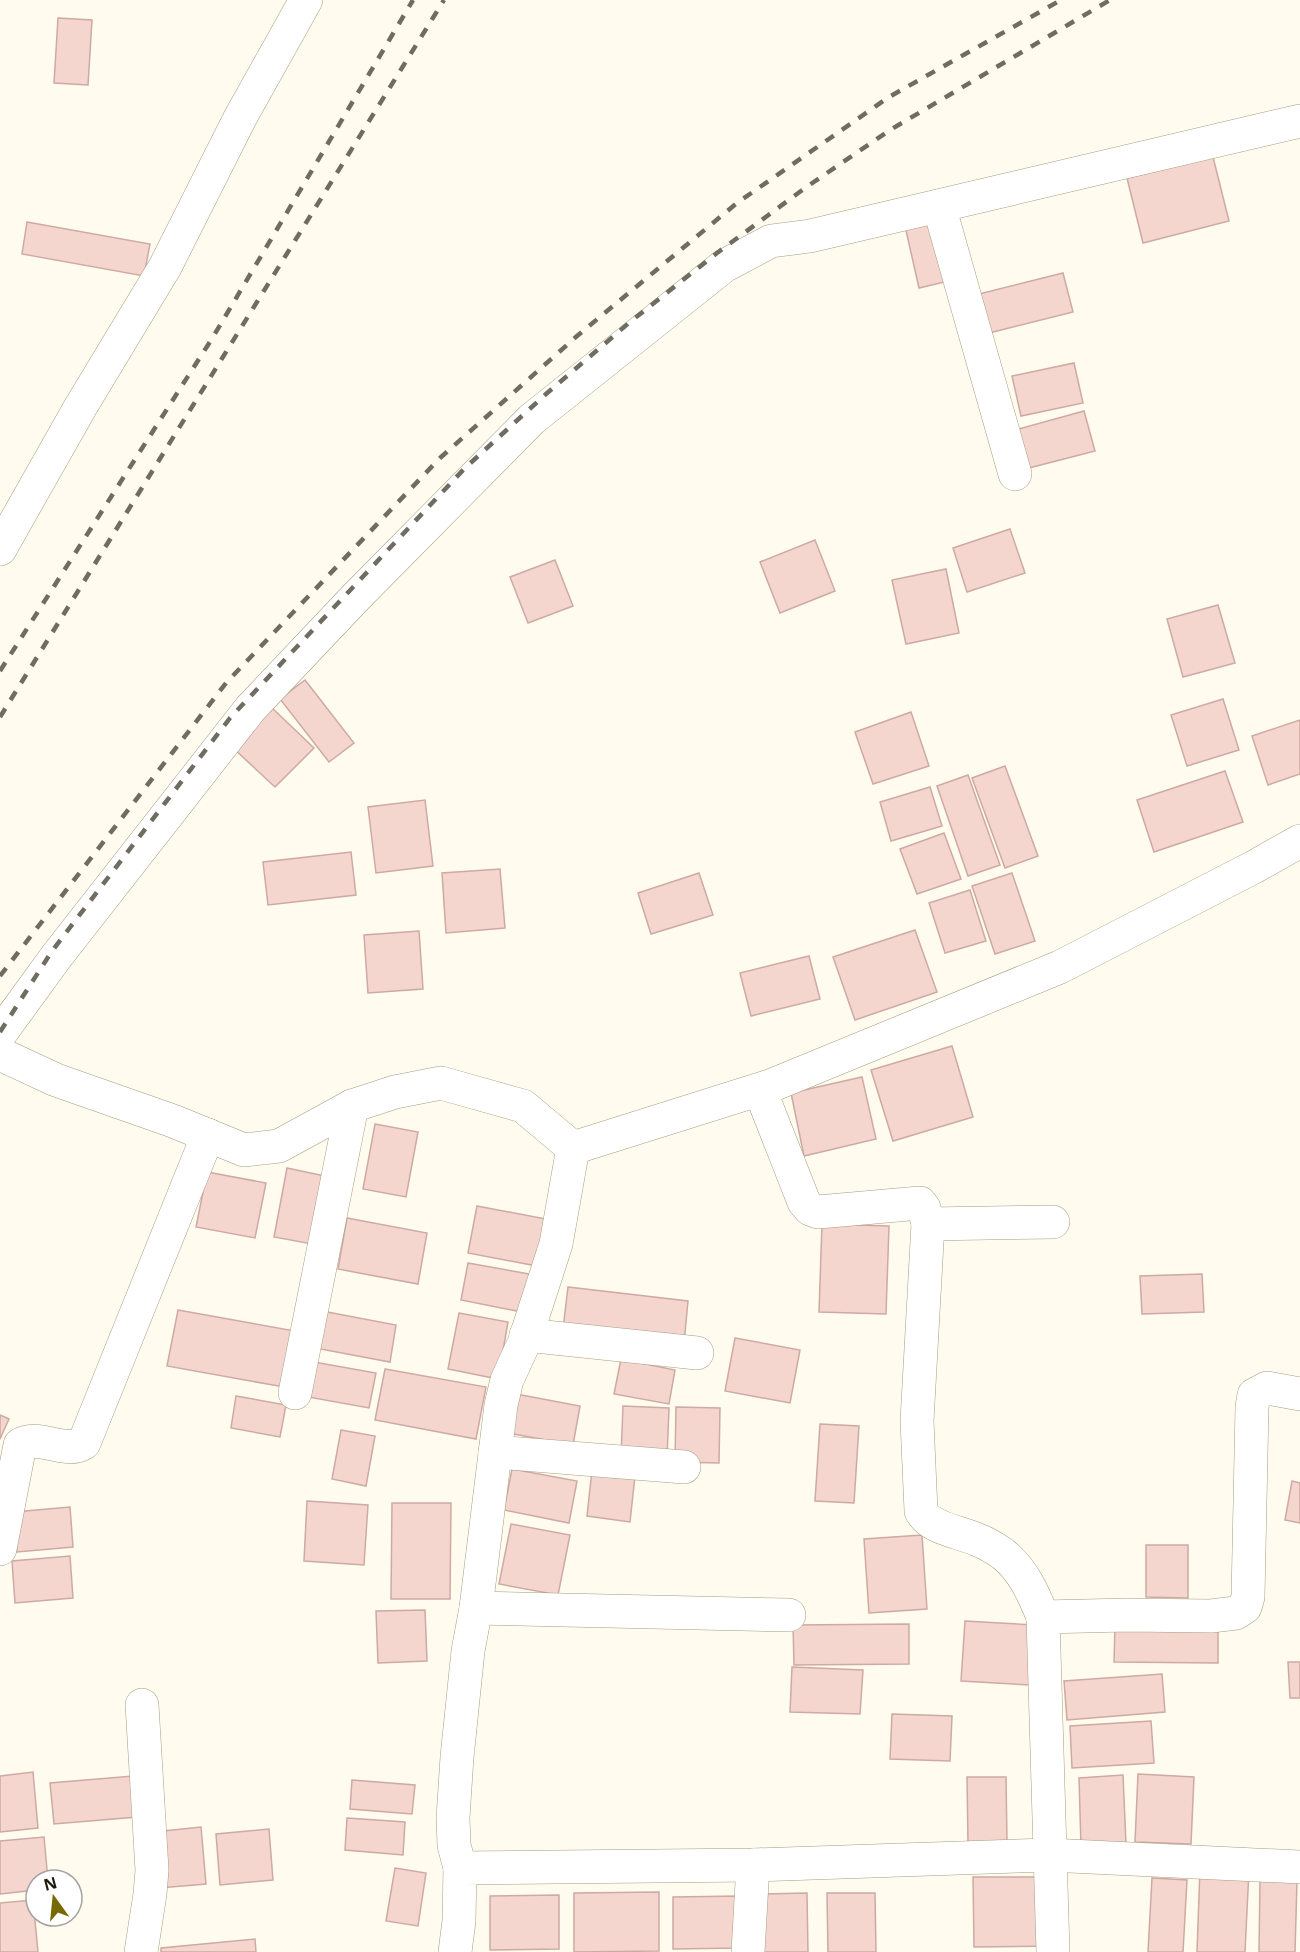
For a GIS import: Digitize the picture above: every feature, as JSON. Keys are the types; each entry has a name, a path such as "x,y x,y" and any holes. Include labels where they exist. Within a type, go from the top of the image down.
{"street":[{"path":"0,549 81,406 165,267 240,118 306,0"},
{"path":"0,1034 56,957 249,710 356,597 532,419 724,266 771,241 810,236 1300,121"},
{"path":"939,206 1015,474"},
{"path":"573,1148 760,1090 1060,967 1300,841"},
{"path":"0,1054 56,1080 173,1121 244,1150 279,1146 352,1106 395,1092 441,1083 523,1106 573,1148"},
{"path":"760,1090 804,1202 810,1209 818,1212 920,1203 924,1208 928,1224 917,1421 921,1511 927,1520 979,1540 1002,1554 1017,1568 1030,1586 1042,1617 1053,1952"},
{"path":"295,1393 352,1106"},
{"path":"0,1549 20,1445 27,1441 75,1447 84,1443 208,1135"},
{"path":"455,1952 459,1922 460,1868 454,1845 453,1818 468,1651 476,1608 501,1405 507,1380 526,1335 556,1244 573,1148"},
{"path":"928,1224 1053,1222"},
{"path":"526,1335 697,1353"},
{"path":"1042,1617 1211,1616 1236,1613 1245,1607 1248,1597 1254,1395 1267,1388 1300,1394"},
{"path":"495,1452 684,1467"},
{"path":"476,1608 789,1615"},
{"path":"141,1952 152,1870 142,1705"},
{"path":"460,1868 753,1865 1049,1855 1300,1867"},
{"path":"748,1952 753,1865"}],"building":[{"path":"58,18 92,20 88,85 54,83"},
{"path":"1213,157 1229,221 1143,243 1127,178"},
{"path":"937,209 953,280 919,288 903,217"},
{"path":"27,222 150,244 144,276 22,254"},
{"path":"1063,273 1073,312 981,335 971,296"},
{"path":"1074,363 1083,403 1021,416 1012,376"},
{"path":"1084,411 1095,451 1025,469 1015,430"},
{"path":"1010,529 1025,573 967,592 953,548"},
{"path":"815,540 835,591 780,613 760,562"},
{"path":"555,560 573,606 528,623 510,577"},
{"path":"946,569 959,633 906,644 892,580"},
{"path":"1218,605 1235,663 1183,677 1167,619"},
{"path":"305,680 354,743 329,762 280,699"},
{"path":"1223,699 1239,750 1187,766 1171,715"},
{"path":"270,706 314,748 275,787 231,746"},
{"path":"911,712 929,766 873,784 855,732"},
{"path":"1300,720 1300,774 1268,785 1252,736"},
{"path":"1005,766 1038,856 1005,868 972,778"},
{"path":"1225,771 1243,822 1154,852 1137,800"},
{"path":"968,775 1000,865 968,876 937,786"},
{"path":"930,787 942,826 891,841 880,802"},
{"path":"425,800 433,866 376,873 368,807"},
{"path":"944,833 961,879 917,894 900,849"},
{"path":"351,852 356,895 268,905 263,862"},
{"path":"500,869 505,928 446,933 442,873"},
{"path":"699,873 713,915 651,934 638,893"},
{"path":"1012,873 1035,941 995,954 972,886"},
{"path":"970,890 986,941 945,953 929,903"},
{"path":"915,930 937,992 855,1020 833,957"},
{"path":"419,931 423,989 368,993 364,935"},
{"path":"809,956 820,999 751,1016 740,973"},
{"path":"952,1046 973,1117 893,1141 871,1070"},
{"path":"862,1077 876,1139 804,1156 791,1093"},
{"path":"375,1124 418,1132 406,1197 363,1189"},
{"path":"287,1168 325,1176 312,1244 274,1237"},
{"path":"207,1172 266,1183 255,1238 196,1227"},
{"path":"477,1206 546,1219 537,1266 468,1253"},
{"path":"347,1218 427,1233 418,1284 338,1269"},
{"path":"822,1224 889,1226 886,1314 819,1312"},
{"path":"468,1263 535,1275 527,1313 461,1300"},
{"path":"1202,1274 1204,1312 1142,1314 1140,1276"},
{"path":"568,1287 688,1301 684,1343 563,1329"},
{"path":"178,1310 295,1331 284,1387 167,1366"},
{"path":"322,1311 396,1325 390,1362 315,1348"},
{"path":"459,1313 508,1322 498,1379 448,1369"},
{"path":"735,1338 800,1350 790,1403 725,1391"},
{"path":"621,1359 675,1370 669,1404 614,1394"},
{"path":"314,1362 376,1373 369,1408 308,1397"},
{"path":"385,1369 486,1387 476,1439 375,1420"},
{"path":"511,1393 580,1406 573,1445 503,1432"},
{"path":"236,1396 286,1405 280,1437 231,1428"},
{"path":"623,1406 669,1408 667,1458 621,1457"},
{"path":"676,1407 720,1408 719,1463 675,1462"},
{"path":"0,1415 9,1419 0,1439"},
{"path":"820,1424 859,1426 854,1503 815,1501"},
{"path":"341,1430 375,1436 366,1486 332,1479"},
{"path":"512,1469 577,1481 569,1523 504,1510"},
{"path":"592,1470 635,1476 630,1522 587,1516"},
{"path":"1292,1481 1300,1483 1300,1523 1285,1520"},
{"path":"307,1501 368,1505 364,1565 304,1561"},
{"path":"392,1503 451,1503 450,1599 391,1599"},
{"path":"70,1507 73,1547 17,1552 14,1512"},
{"path":"511,1524 570,1535 558,1595 499,1584"},
{"path":"922,1535 927,1609 869,1613 864,1539"},
{"path":"1146,1545 1188,1545 1188,1598 1146,1597"},
{"path":"70,1556 73,1598 15,1603 12,1561"},
{"path":"425,1610 427,1661 378,1663 376,1611"},
{"path":"965,1621 1034,1625 1030,1685 961,1681"},
{"path":"909,1624 909,1664 794,1665 793,1625"},
{"path":"1115,1625 1218,1626 1218,1663 1114,1662"},
{"path":"1288,1662 1300,1662 1300,1698 1290,1698"},
{"path":"792,1667 863,1670 860,1714 790,1712"},
{"path":"1162,1674 1165,1712 1067,1720 1064,1681"},
{"path":"892,1714 952,1716 950,1761 890,1759"},
{"path":"1151,1721 1154,1763 1072,1768 1070,1726"},
{"path":"33,1772 38,1828 0,1832 0,1776"},
{"path":"1138,1774 1194,1777 1191,1844 1135,1842"},
{"path":"1123,1775 1126,1844 1081,1846 1079,1778"},
{"path":"133,1776 137,1817 54,1824 50,1783"},
{"path":"967,1777 1006,1777 1007,1842 968,1842"},
{"path":"352,1780 415,1785 412,1814 350,1809"},
{"path":"347,1818 405,1822 403,1855 345,1850"},
{"path":"201,1827 206,1884 159,1888 154,1832"},
{"path":"269,1829 273,1880 220,1885 216,1834"},
{"path":"44,1837 47,1868 24,1868 24,1891 0,1894 0,1841"},
{"path":"395,1868 426,1873 418,1926 386,1921"},
{"path":"1200,1869 1249,1870 1245,1952 1197,1952"},
{"path":"973,1877 1050,1877 1050,1946 974,1947"},
{"path":"1152,1878 1187,1880 1183,1952 1148,1952"},
{"path":"1260,1881 1297,1881 1295,1952 1259,1952"},
{"path":"659,1892 659,1951 574,1952 574,1893"},
{"path":"807,1893 808,1952 760,1952 760,1894"},
{"path":"827,1893 875,1893 876,1952 828,1952"},
{"path":"559,1895 559,1949 490,1950 490,1896"},
{"path":"739,1896 740,1948 673,1949 673,1897"},
{"path":"24,1901 24,1928 36,1928 38,1952 0,1952 0,1903"},
{"path":"255,1939 256,1952 161,1952 161,1948"}],"railway":[{"path":"0,671 213,337 413,0"},
{"path":"0,717 444,0"},
{"path":"0,976 226,683 440,458 577,336 737,203 889,97 1061,0"},
{"path":"0,1032 52,951 230,718 465,468 630,322 717,253 805,188 890,130 1110,0"}]}
